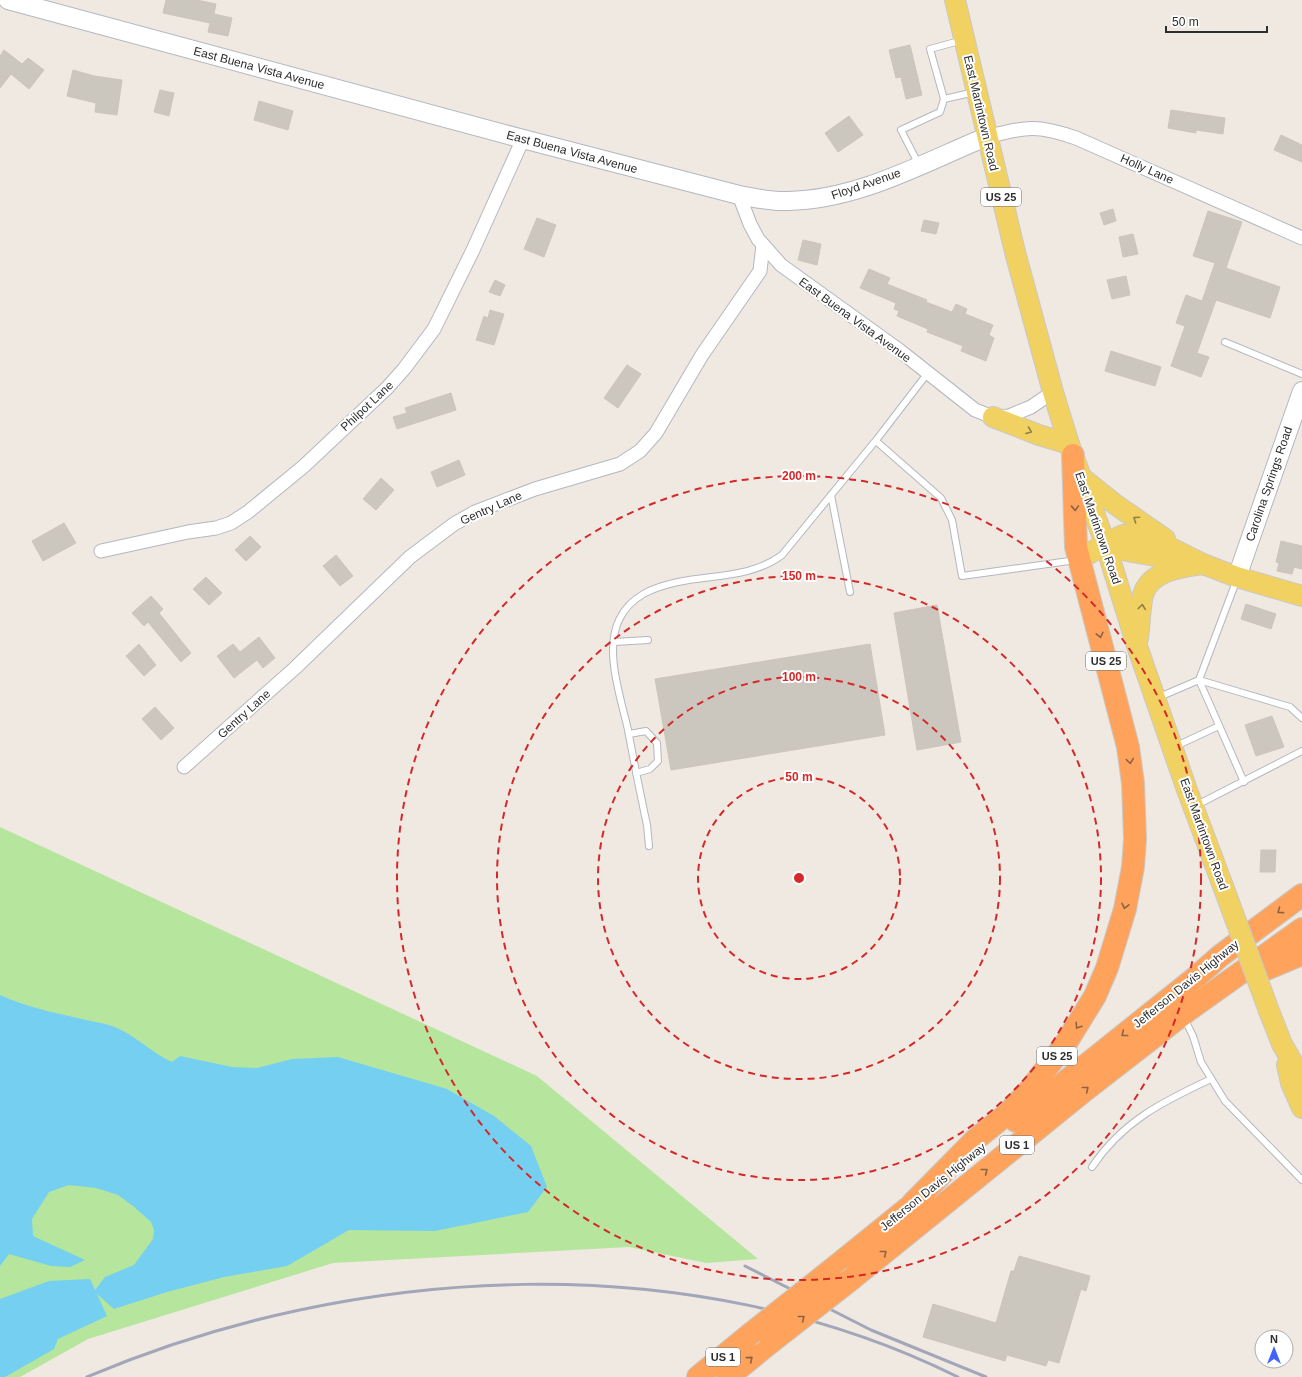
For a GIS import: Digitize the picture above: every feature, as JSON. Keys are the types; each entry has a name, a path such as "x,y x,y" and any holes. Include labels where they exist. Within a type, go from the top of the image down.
{"highway":[{"name":"US 25","path":"913,1203 976,1139 1007,1114 1028,1092 1066,1044 1095,996 1109,961 1125,909 1133,867 1135,839 1133,783 1128,747 1076,547 1071,450"},
{"name":"Jefferson Davis Highway","path":"698,1377 1195,978 1220,956 1302,895"},
{"name":"Jefferson Davis Highway","path":"728,1377 1084,1091 1185,1013 1302,929"},
{"path":"1185,1013 1227,993 1266,968 1302,954"}],"main road":[{"name":"East Buena Vista Avenue","path":"8,0 523,139 739,195"},
{"name":"East Martintown Road","path":"955,0 986,136 1015,252 1053,392 1071,450 1105,542 1137,646 1193,807 1282,1044 1302,1079"},
{"name":"Floyd Avenue","path":"739,195 786,202 820,199 856,190 986,136"},
{"name":"Carolina Springs Road","path":"1238,577 1301,399"},
{"path":"993,417 1071,450"},
{"path":"1081,477 1116,505 1203,564"},
{"path":"1080,560 1105,542 1123,535 1153,539 1203,564 1238,577 1302,596"},
{"path":"1137,646 1144,594 1147,589 1154,581 1171,570 1203,564"},
{"name":"East Martintown Road","path":"1282,1044 1291,1083 1302,1108"}],"street":[{"name":"Holly Lane","path":"986,136 1025,127 1054,130 1076,138 1302,238"},
{"name":"Philpot Lane","path":"101,550 188,532 216,528 231,523 248,512 304,466 387,388 412,360 434,329 473,250 523,139"},
{"name":"East Buena Vista Avenue","path":"739,195 750,224 763,245 769,253 794,276 899,350 927,374 975,410 993,417 1009,416 1031,407 1053,392"},
{"name":"Gentry Lane","path":"184,767 296,668 410,557 448,528 475,512 504,500 620,464 640,451 656,433 702,355 760,270 763,245"}],"lane":[{"path":"919,165 901,130 940,112 944,100 930,49 964,39"},
{"path":"944,100 976,92"},
{"path":"1225,342 1302,374"},
{"path":"649,846 629,734 614,666 614,642 618,621 628,607 645,592 666,584 700,577 751,571 773,562 790,547 876,441 927,374"},
{"path":"876,441 941,498 952,520 962,576 1080,560"},
{"path":"831,495 850,592"},
{"path":"1238,577 1199,680 1244,782"},
{"path":"614,642 648,640"},
{"path":"1156,698 1199,680 1290,707 1302,718"},
{"path":"1172,747 1219,726"},
{"path":"629,734 646,731 657,743 658,761 650,769 636,773"},
{"path":"1193,807 1302,751"},
{"path":"1185,1013 1201,1062 1225,1101 1252,1131 1302,1180"},
{"path":"1092,1167 1111,1141 1137,1118 1159,1104 1211,1078"}],"green space":[{"path":"0,827 537,1076 758,1259 706,1263 629,1247 333,1263 88,1339 20,1377 0,1377"}],"water":[{"path":"0,995 41,1009 115,1027 172,1062 180,1056 232,1067 257,1068 292,1059 338,1057 447,1089 494,1116 531,1146 547,1187 528,1212 435,1231 349,1230 287,1266 224,1277 167,1292 114,1309 97,1294 107,1316 58,1339 54,1349 5,1377 0,1377 0,1299 49,1281 90,1279 95,1290 105,1277 134,1265 153,1239 154,1230 151,1222 118,1195 96,1188 69,1185 49,1192 32,1219 33,1236 85,1260 70,1267 51,1266 9,1254 0,1266"}],"building":[{"path":"166,0 197,0 216,4 214,14 232,18 228,36 208,32 210,23 163,13"},
{"path":"910,45 922,95 906,99 901,77 896,78 889,50"},
{"path":"4,50 22,64 28,58 44,70 29,89 11,74 0,88 0,56"},
{"path":"73,70 94,76 122,80 117,115 95,112 96,103 67,96"},
{"path":"160,90 174,93 169,116 154,112"},
{"path":"259,101 293,111 288,130 254,120"},
{"path":"1171,110 1225,118 1223,134 1196,130 1196,133 1168,128"},
{"path":"849,116 863,135 838,152 825,133"},
{"path":"1281,135 1302,145 1302,162 1274,150"},
{"path":"1113,209 1116,221 1104,225 1100,213"},
{"path":"1208,211 1242,222 1226,268 1280,287 1270,318 1216,300 1197,353 1209,357 1201,377 1171,366 1185,326 1176,323 1186,295 1202,301 1215,263 1193,256"},
{"path":"537,218 556,225 544,257 524,249"},
{"path":"924,220 939,223 936,234 921,231"},
{"path":"1133,234 1138,254 1123,257 1119,237"},
{"path":"803,240 821,244 817,265 798,260"},
{"path":"869,269 890,278 887,284 927,300 926,302 952,312 956,304 967,309 965,314 993,325 989,335 994,338 986,361 961,351 963,346 927,332 928,329 897,316 899,311 894,309 896,303 860,288"},
{"path":"1126,276 1130,295 1112,299 1107,280"},
{"path":"495,280 505,285 500,296 489,292"},
{"path":"490,310 504,314 494,345 476,340 484,316 488,318"},
{"path":"1111,351 1161,367 1155,386 1105,371"},
{"path":"627,365 641,374 618,408 604,398"},
{"path":"451,393 456,410 397,429 393,417 407,413 405,408"},
{"path":"459,460 465,475 437,487 431,472"},
{"path":"381,478 394,490 376,510 363,499"},
{"path":"64,523 76,543 43,561 32,541"},
{"path":"250,536 261,547 246,561 235,550"},
{"path":"1281,541 1302,546 1302,569 1294,567 1292,574 1277,571 1279,563 1276,562"},
{"path":"336,555 353,576 340,586 323,566"},
{"path":"206,577 222,593 209,605 193,589"},
{"path":"151,596 163,609 159,613 191,653 181,662 148,622 144,626 132,613"},
{"path":"1246,604 1276,614 1271,629 1241,619"},
{"path":"937,605 961,742 917,750 894,613"},
{"path":"259,637 275,658 263,668 257,660 234,678 217,656 233,644 240,652"},
{"path":"139,644 156,665 144,676 126,656"},
{"path":"870,644 885,735 671,770 655,679"},
{"path":"155,707 174,728 161,740 142,719"},
{"path":"1272,716 1284,747 1256,756 1245,725"},
{"path":"1261,850 1276,850 1275,872 1260,872"},
{"path":"1019,1256 1090,1276 1086,1291 1081,1289 1059,1363 1048,1360 1046,1366 1007,1355 1005,1361 923,1337 933,1304 996,1323 1011,1271 1014,1271"}],"railway":[{"path":"745,1266 871,1330 986,1377"},
{"path":"87,1377 191,1339 300,1310 411,1292 524,1284 637,1289 748,1305 855,1334 958,1377"}]}
